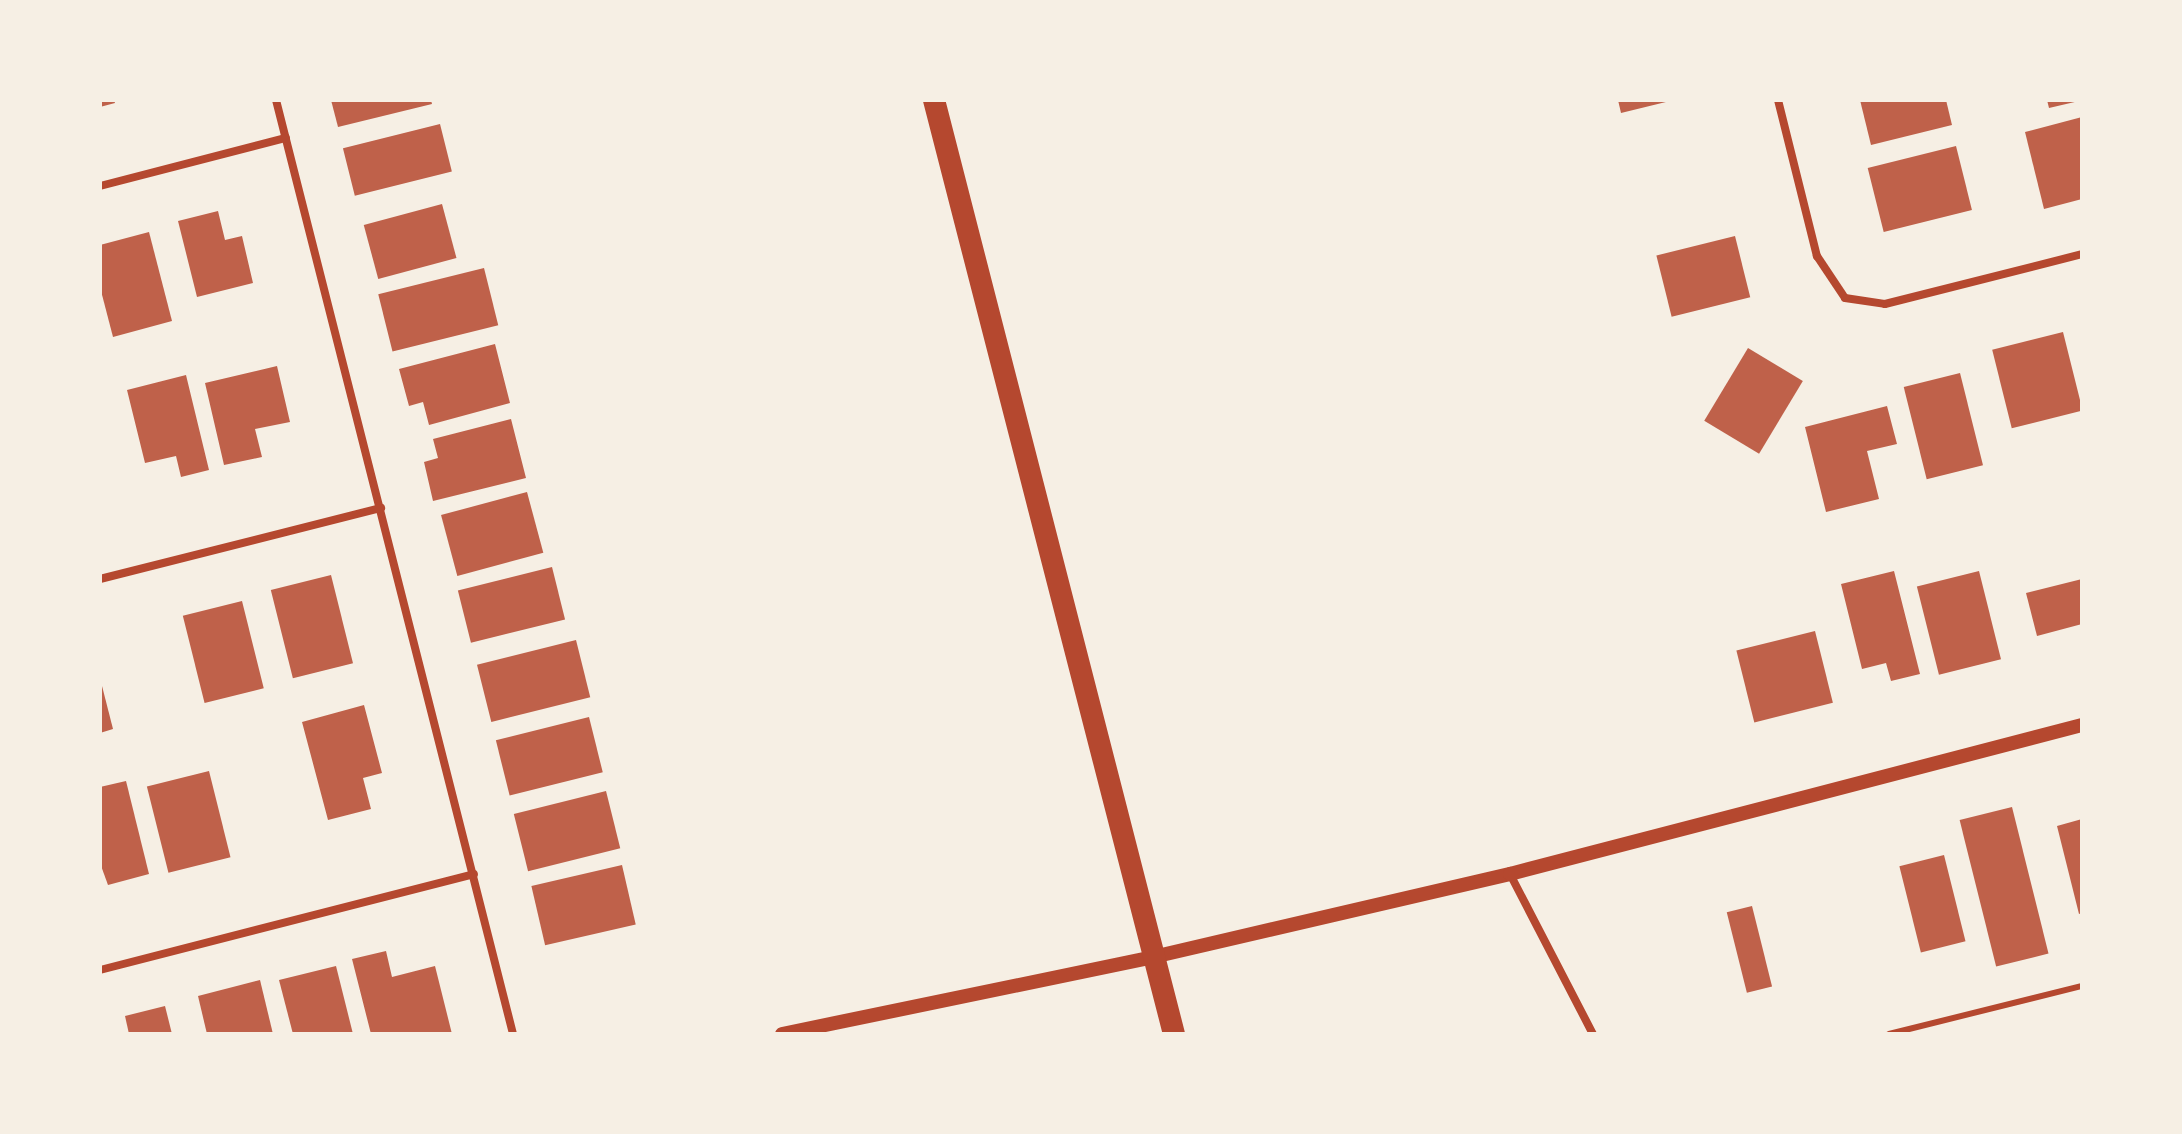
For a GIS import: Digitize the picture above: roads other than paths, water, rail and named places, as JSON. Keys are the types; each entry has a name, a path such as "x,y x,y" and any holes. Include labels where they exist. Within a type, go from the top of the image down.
{"highway":[{"path":"934,100 1174,1034"}],"street":[{"path":"276,100 513,1034"},
{"path":"1778,100 1817,256 1845,298 1885,304 2082,254"},
{"path":"100,186 286,138"},
{"path":"100,579 381,508"},
{"path":"782,1034 1153,957 1510,874 2082,725"},
{"path":"100,970 474,874"},
{"path":"1510,874 1593,1034"}],"lane":[{"path":"1889,1034 2082,986"}]}
